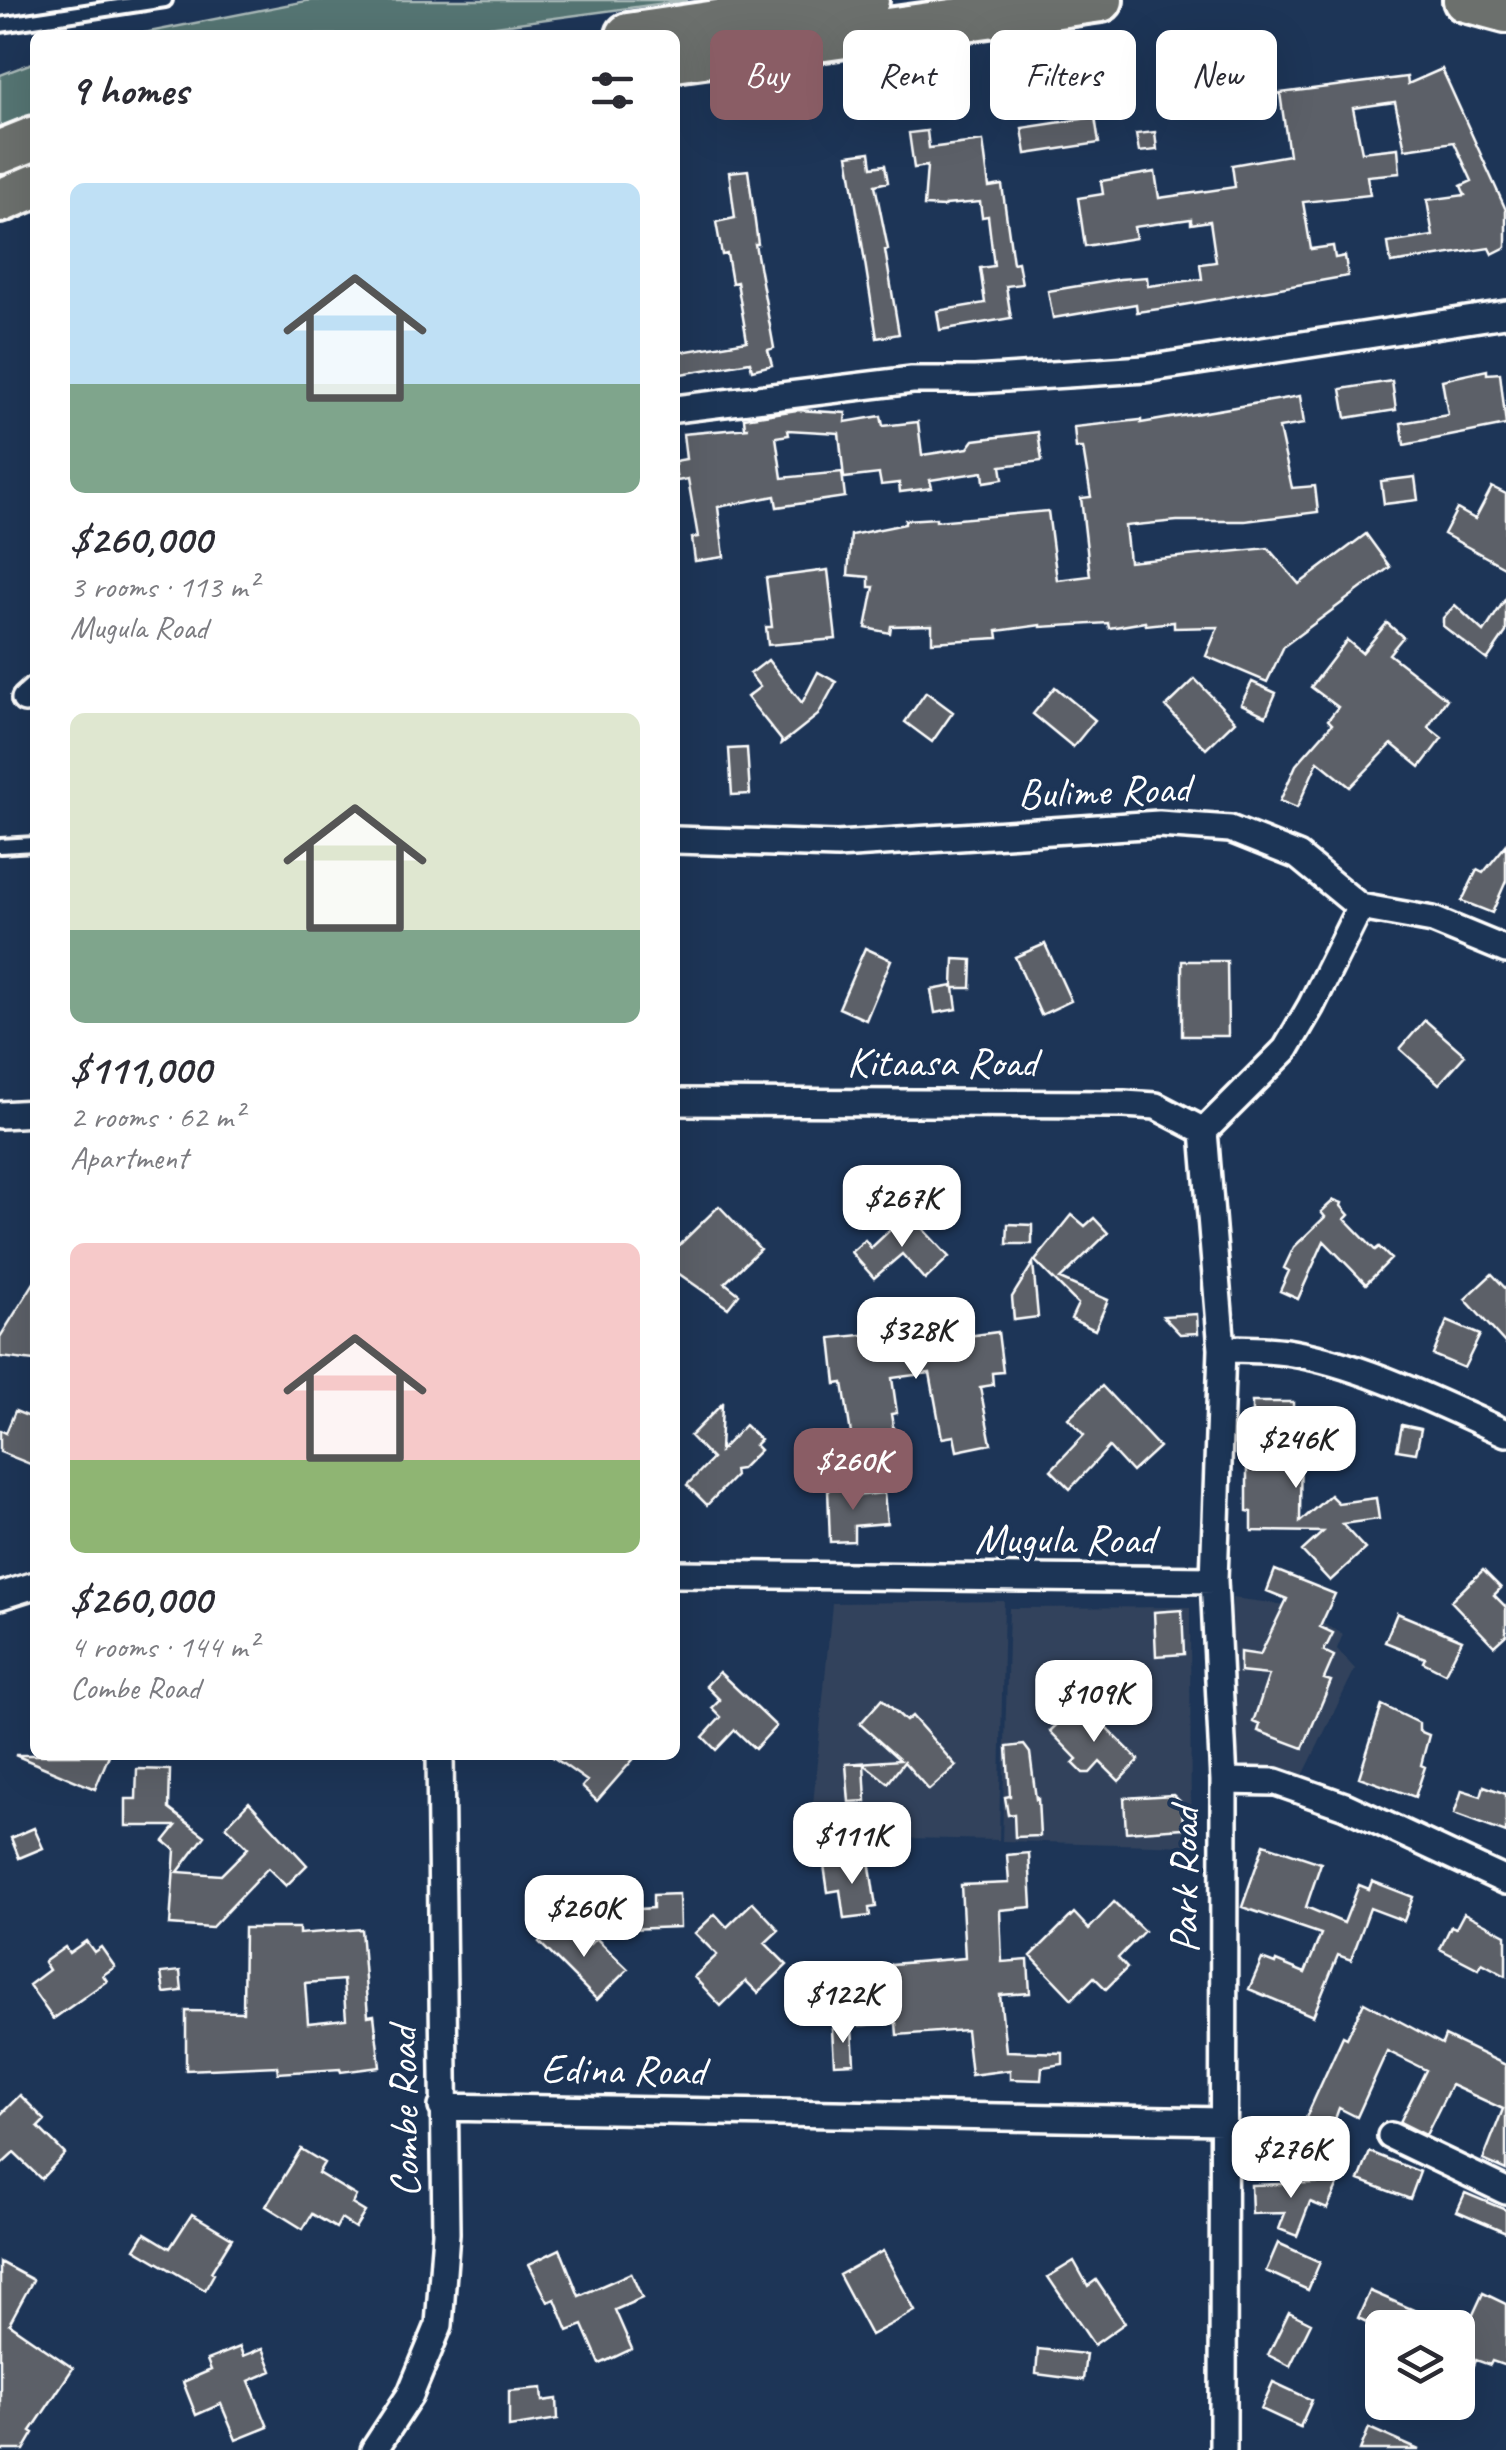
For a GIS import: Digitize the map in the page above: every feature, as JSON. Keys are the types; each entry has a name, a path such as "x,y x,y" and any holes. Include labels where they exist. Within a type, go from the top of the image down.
{"highway":[{"path":"662,30 866,0"},
{"path":"680,59 1101,0"},
{"path":"1465,0 1506,11"},
{"path":"0,152 30,140"},
{"path":"0,201 30,188"}],"street":[{"path":"680,408 912,380 975,380 1145,368 1506,314"},
{"name":"Bulime Road","path":"680,840 837,845 1158,824 1230,829 1298,856 1360,906 1433,920 1506,950"},
{"path":"1204,1130 1286,1049 1312,1006 1360,906"},
{"name":"Kitaasa Road","path":"680,1102 1110,1103 1156,1106 1204,1130"},
{"path":"0,1115 30,1113"},
{"name":"Park Road","path":"1204,1130 1222,1349 1214,1580 1224,1781 1223,2450"},
{"path":"1222,1349 1292,1352 1329,1362 1420,1395 1506,1433"},
{"name":"Mugula Road","path":"680,1574 1214,1580"},
{"path":"0,1596 30,1587"},
{"name":"Combe Road","path":"374,2450 410,2394 440,2324 446,2234 440,1760"},
{"path":"1224,1781 1276,1782 1345,1806 1506,1882"},
{"name":"Edina Road","path":"442,2107 1222,2121"},
{"path":"1391,2136 1506,2192"}],"lane":[{"path":"0,25 164,0"},
{"path":"0,846 30,844"}],"shaded area":[{"path":"1232,1598 1287,1605 1343,1634 1337,1649 1355,1669 1301,1780 1236,1763"},
{"path":"1004,1601 999,1840 810,1836 832,1603"},
{"path":"1190,1607 1191,1846 1002,1841 1009,1608"}],"green space":[{"path":"311,0 688,0 466,30 159,30"},
{"path":"30,64 30,115 0,127 0,75"}],"building":[{"path":"1442,69 1506,210 1506,247 1492,254 1489,248 1391,263 1388,243 1433,236 1427,200 1465,195 1461,186 1472,181 1454,142 1405,149 1395,102 1353,108 1362,152 1398,148 1400,173 1367,176 1370,195 1303,202 1311,249 1333,246 1335,258 1345,256 1348,276 1166,308 1137,312 1136,304 1053,318 1048,291 1120,279 1147,277 1148,286 1202,279 1200,264 1216,262 1210,221 1191,224 1191,219 1134,227 1136,238 1085,246 1078,198 1103,194 1101,181 1155,172 1159,198 1235,187 1232,165 1289,155 1280,93 1407,77 1408,84"},
{"path":"1095,120 1099,143 1026,154 1022,128"},
{"path":"927,131 929,148 983,141 989,187 1002,185 1013,263 1018,262 1022,284 1006,286 1011,318 940,330 937,311 985,303 980,268 994,266 988,216 982,217 980,202 924,206 927,166 914,168 909,133"},
{"path":"1155,132 1157,150 1139,152 1136,134"},
{"path":"870,152 872,167 885,165 888,182 875,185 899,334 877,338 848,155"},
{"path":"748,170 755,244 774,348 768,350 772,365 752,370 750,362 680,374 680,352 747,341 737,282 732,283 727,254 722,255 716,222 735,218 729,172"},
{"path":"1487,370 1487,374 1500,373 1506,425 1404,445 1401,423 1448,415 1442,380"},
{"path":"1392,381 1396,410 1346,418 1341,389"},
{"path":"1300,396 1304,424 1279,428 1292,488 1315,486 1318,512 1245,521 1125,526 1129,562 1268,548 1299,584 1366,534 1390,567 1284,646 1267,682 1206,656 1218,627 1174,628 1174,622 1109,628 1108,623 1041,625 997,631 998,638 932,642 932,625 891,626 890,633 866,628 874,587 869,587 869,577 848,575 851,535 905,524 905,520 1048,511 1057,580 1090,576 1081,498 1091,497 1083,448 1076,448 1074,427 1141,423"},
{"path":"797,410 846,413 845,422 881,416 883,426 918,422 922,455 968,448 974,440 1038,432 1042,461 1001,466 1003,479 984,482 983,472 930,480 932,488 900,492 899,483 881,485 879,474 844,478 839,433 788,430 789,435 776,437 782,478 842,472 845,497 777,507 775,496 718,507 724,557 695,561 692,538 698,537 688,479 680,480 680,460 686,459 683,434 749,428 745,428 744,418"},
{"path":"1415,477 1418,500 1384,504 1381,481"},
{"path":"1492,487 1506,494 1506,568 1444,534 1457,509 1475,519"},
{"path":"828,570 836,639 768,645 766,627 772,627 766,578"},
{"path":"1506,598 1506,632 1487,660 1443,626 1443,618 1455,605 1484,632"},
{"path":"1387,623 1403,637 1389,654 1447,699 1428,727 1442,738 1420,767 1392,744 1350,787 1318,761 1297,808 1280,801 1296,765 1332,724 1328,720 1338,707 1311,687 1347,640 1362,653"},
{"path":"768,660 802,703 818,672 836,682 818,715 780,745 782,741 747,697 760,687 750,674"},
{"path":"1195,679 1235,721 1206,749 1166,707"},
{"path":"1252,682 1276,693 1266,716 1241,704"},
{"path":"1055,687 1095,720 1073,747 1033,714"},
{"path":"926,692 953,712 932,742 905,722"},
{"path":"747,748 750,794 732,795 729,749"},
{"path":"1506,845 1506,881 1492,913 1462,901 1477,870 1483,873"},
{"path":"1045,944 1071,1001 1041,1015 1015,957"},
{"path":"865,948 891,960 866,1020 839,1008"},
{"path":"954,959 972,960 971,988 954,988 957,1009 935,1013 931,990 953,986"},
{"path":"1182,961 1227,961 1228,1036 1182,1036"},
{"path":"1425,1020 1465,1055 1439,1084 1400,1049"},
{"path":"1334,1200 1342,1203 1349,1215 1345,1219 1375,1250 1379,1247 1391,1259 1366,1284 1324,1241 1298,1299 1280,1291 1289,1271 1284,1268 1294,1247 1325,1217 1321,1212"},
{"path":"719,1206 760,1249 725,1283 739,1294 728,1308 680,1274 680,1244"},
{"path":"908,1213 949,1257 925,1280 902,1254 874,1278 851,1252 865,1240 871,1248"},
{"path":"1072,1215 1085,1226 1094,1218 1108,1233 1060,1279 1108,1300 1095,1330 1071,1319 1078,1304 1035,1261"},
{"path":"1008,1224 1032,1225 1032,1244 1007,1244"},
{"path":"1033,1263 1038,1317 1014,1320 1012,1297"},
{"path":"1492,1274 1506,1289 1506,1344 1465,1299"},
{"path":"30,1289 30,1360 0,1357 0,1337"},
{"path":"1197,1314 1198,1333 1180,1334 1163,1316"},
{"path":"1447,1321 1480,1335 1464,1368 1433,1355"},
{"path":"928,1328 929,1341 998,1332 1003,1372 992,1373 993,1385 980,1387 991,1444 957,1451 954,1436 942,1438 930,1373 892,1378 897,1413 891,1414 895,1438 877,1440 878,1450 854,1453 843,1383 836,1384 831,1338"},
{"path":"1102,1386 1159,1447 1132,1472 1109,1447 1070,1489 1051,1470 1084,1435 1068,1418"},
{"path":"1252,1402 1293,1402 1293,1416 1301,1417 1300,1522 1330,1495 1338,1503 1376,1498 1379,1519 1342,1524 1365,1549 1330,1581 1302,1551 1323,1532 1252,1531 1252,1512 1247,1511 1247,1420 1252,1420"},
{"path":"722,1404 720,1451 745,1425 760,1440 755,1445 760,1450 741,1469 734,1470 735,1476 707,1505 687,1485 712,1459 690,1436"},
{"path":"15,1411 30,1417 30,1464 0,1452 0,1430 6,1433"},
{"path":"1402,1425 1421,1429 1416,1453 1397,1450"},
{"path":"853,1488 853,1496 884,1493 887,1523 854,1526 854,1541 830,1542 828,1489"},
{"path":"1275,1570 1335,1594 1320,1627 1333,1633 1324,1651 1334,1656 1324,1679 1331,1681 1303,1748 1258,1731 1260,1725 1253,1722 1269,1675 1240,1672 1240,1652 1260,1655 1287,1599 1267,1591"},
{"path":"1483,1570 1501,1588 1494,1595 1506,1607 1506,1635 1494,1646 1451,1601"},
{"path":"1182,1610 1184,1654 1156,1656 1154,1612"},
{"path":"1397,1613 1462,1640 1445,1673 1423,1662 1425,1658 1385,1642"},
{"path":"719,1672 776,1726 755,1749 735,1730 716,1750 703,1737 721,1717 712,1708 720,1700 706,1686"},
{"path":"882,1699 906,1721 912,1716 956,1766 929,1790 904,1762 888,1783 864,1764 866,1801 849,1802 846,1764 900,1760 860,1724"},
{"path":"1382,1705 1419,1723 1419,1731 1429,1735 1421,1765 1425,1767 1415,1797 1359,1777"},
{"path":"1075,1707 1089,1721 1094,1715 1139,1760 1119,1781 1100,1762 1090,1773 1083,1773 1073,1763 1077,1759 1050,1731"},
{"path":"1024,1745 1030,1753 1038,1798 1040,1836 1015,1837 1014,1814 1008,1815 1005,1797 1010,1796 1007,1747"},
{"path":"15,1755 30,1755 30,1760 107,1760 95,1789"},
{"path":"557,1760 633,1760 597,1801 582,1787 587,1781"},
{"path":"137,1769 170,1770 169,1809 205,1836 178,1872 221,1875 248,1848 226,1826 249,1802 307,1865 286,1886 268,1868 211,1928 170,1925 175,1850 164,1841 176,1826 126,1826 126,1799 136,1799"},
{"path":"1484,1786 1506,1794 1506,1833 1454,1814 1462,1790 1481,1796"},
{"path":"1173,1795 1182,1803 1183,1828 1126,1832 1124,1798"},
{"path":"34,1828 43,1848 19,1858 11,1838"},
{"path":"1264,1844 1321,1863 1306,1907 1344,1923 1359,1885 1369,1889 1372,1881 1413,1897 1404,1921 1370,1908 1351,1960 1338,1955 1313,2016 1249,1989 1262,1959 1305,1973 1321,1934 1242,1907"},
{"path":"1029,1853 1032,1907 1000,1910 1002,1962 1028,1960 1030,1993 1000,1995 1006,2051 1063,2053 1063,2064 1042,2067 1041,2080 1010,2079 1010,2070 971,2075 966,2030 897,2035 896,2023 852,2026 850,1998 894,1994 892,1964 965,1958 961,1885 1009,1883 1007,1855"},
{"path":"869,1860 876,1907 869,1908 870,1916 844,1919 840,1890 828,1892 824,1865"},
{"path":"679,1894 680,1927 627,1929 626,1910 653,1908 653,1895"},
{"path":"753,1902 779,1930 765,1943 787,1965 758,1993 746,1981 721,2006 694,1977 717,1955 695,1933 715,1914 727,1927"},
{"path":"1114,1902 1144,1931 1118,1958 1127,1968 1106,1989 1094,1977 1072,1999 1031,1956 1074,1913 1089,1929"},
{"path":"1464,1913 1506,1935 1506,1976 1482,1963 1479,1969 1440,1949 1451,1926 1456,1928"},
{"path":"561,1920 587,1947 596,1938 628,1969 597,2000 539,1942"},
{"path":"244,1928 299,1928 299,1934 361,1929 368,2016 374,2015 380,2067 278,2073 277,2066 186,2070 186,2011 243,2012","holes":["343,1980 346,2019 308,2023 305,1983"]},
{"path":"86,1941 94,1952 101,1947 115,1967 103,1975 107,1981 53,2019 29,1985 49,1970 44,1962 65,1947 69,1953"},
{"path":"180,1971 182,1991 164,1993 161,1973"},
{"path":"1364,2002 1442,2044 1445,2036 1506,2065 1506,2170 1483,2160 1503,2109 1451,2085 1426,2135 1400,2122 1426,2070 1387,2051 1357,2117 1339,2108 1318,2166 1289,2155 1343,2036 1347,2038"},
{"path":"852,2028 854,2063 834,2064 832,2029"},
{"path":"20,2095 45,2120 38,2127 65,2154 41,2179 14,2153 0,2166 0,2115"},
{"path":"301,2149 324,2163 318,2173 356,2196 352,2204 365,2212 355,2228 341,2219 336,2228 312,2214 303,2229 266,2206"},
{"path":"1370,2152 1420,2172 1410,2199 1359,2180"},
{"path":"1339,2182 1327,2209 1310,2202 1297,2236 1279,2229 1285,2213 1252,2214 1251,2185"},
{"path":"1465,2193 1506,2210 1506,2232 1457,2211"},
{"path":"192,2214 232,2238 205,2290 135,2249 145,2233 170,2248"},
{"path":"1278,2243 1320,2262 1308,2290 1266,2271"},
{"path":"560,2249 579,2296 631,2273 642,2298 615,2310 632,2349 600,2364 583,2325 568,2331 555,2299 548,2302 529,2264"},
{"path":"883,2251 915,2311 871,2335 839,2275"},
{"path":"1074,2261 1088,2286 1096,2280 1125,2323 1094,2345 1048,2277"},
{"path":"0,2262 33,2280 9,2324 73,2368 31,2431 34,2433 24,2450 0,2450"},
{"path":"1370,2291 1414,2310 1365,2310 1365,2321 1358,2318"},
{"path":"1483,2293 1506,2304 1506,2366 1492,2361 1490,2365 1475,2362 1475,2310"},
{"path":"1289,2312 1311,2323 1290,2366 1268,2355"},
{"path":"240,2347 243,2356 263,2348 272,2371 249,2381 268,2427 236,2440 221,2404 196,2415 183,2382 211,2370 207,2360"},
{"path":"1038,2349 1086,2354 1083,2380 1036,2374"},
{"path":"1273,2382 1312,2400 1300,2427 1261,2409"},
{"path":"542,2388 543,2401 557,2399 558,2419 509,2427 509,2391"},
{"path":"1369,2428 1419,2450 1360,2450"}]}
